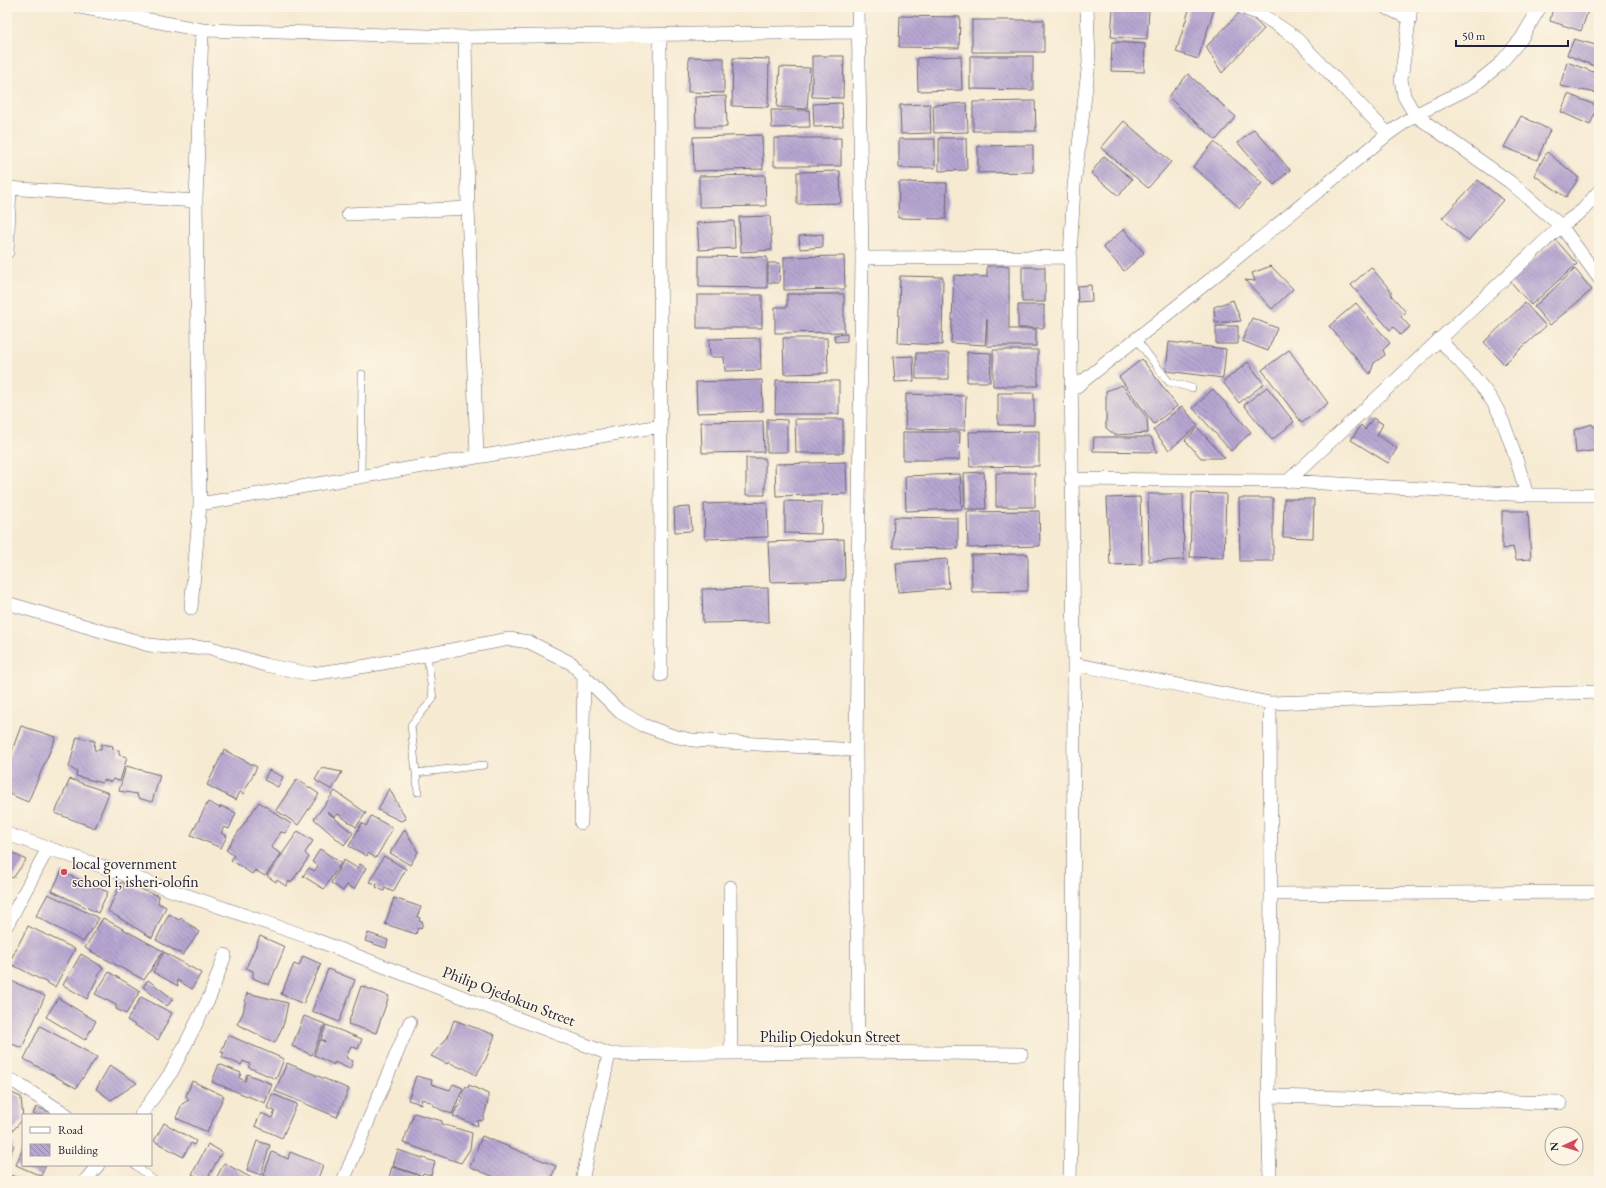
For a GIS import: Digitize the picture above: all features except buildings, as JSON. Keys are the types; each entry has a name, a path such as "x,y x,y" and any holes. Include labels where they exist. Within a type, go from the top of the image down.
{"street":[{"path":"80,7 202,30 465,37 857,32"},
{"path":"858,7 857,32 862,258 856,750 858,1052"},
{"path":"1070,1181 1073,1050 1074,664 1070,257 1074,186 1089,62 1087,7"},
{"path":"1241,7 1262,15 1295,37 1388,134"},
{"path":"1385,7 1410,13 1402,60 1401,79 1404,96 1415,115 1510,182 1561,226 1599,278"},
{"path":"1072,390 1388,134 1415,115 1473,86 1498,65 1521,39 1540,7"},
{"path":"191,608 200,504 196,201 202,30"},
{"path":"660,35 661,675"},
{"path":"465,37 468,208 478,456"},
{"path":"7,252 8,188 196,201"},
{"path":"1288,481 1561,226 1583,210 1599,191"},
{"path":"348,214 468,208"},
{"path":"862,258 1070,257"},
{"path":"1439,339 1475,379 1499,412 1513,448 1527,495"},
{"path":"200,504 660,426"},
{"path":"1071,479 1288,481 1527,495 1599,495"},
{"path":"7,603 149,645 177,648 208,647 265,664 311,674 427,655 509,639 519,639 536,644 571,662 620,712 642,725 673,736 692,740 856,750"},
{"path":"1074,664 1270,703 1599,692"},
{"path":"581,823 584,675"},
{"path":"1270,703 1271,894 1268,1096 1270,1181"},
{"name":"Philip Ojedokun Street","path":"7,834 311,938 608,1054 858,1052 1021,1054"},
{"path":"7,925 48,848"},
{"path":"730,887 731,1053"},
{"path":"1271,894 1599,892"},
{"path":"142,1114 172,1071 210,996 225,955"},
{"path":"343,1181 410,1022"},
{"path":"582,1181 608,1054"},
{"path":"13,1081 65,1114"},
{"path":"1268,1096 1560,1103"},
{"path":"85,1181 97,1166"}],"lane":[{"path":"1136,339 1169,382 1192,388"},
{"path":"361,477 362,374"},
{"path":"418,792 411,725 433,699 427,655"},
{"path":"416,773 484,765"},
{"path":"137,1166 156,1181"}],"place":[{"name":"local government school i, isheri-olofin","path":"64,872"}]}
